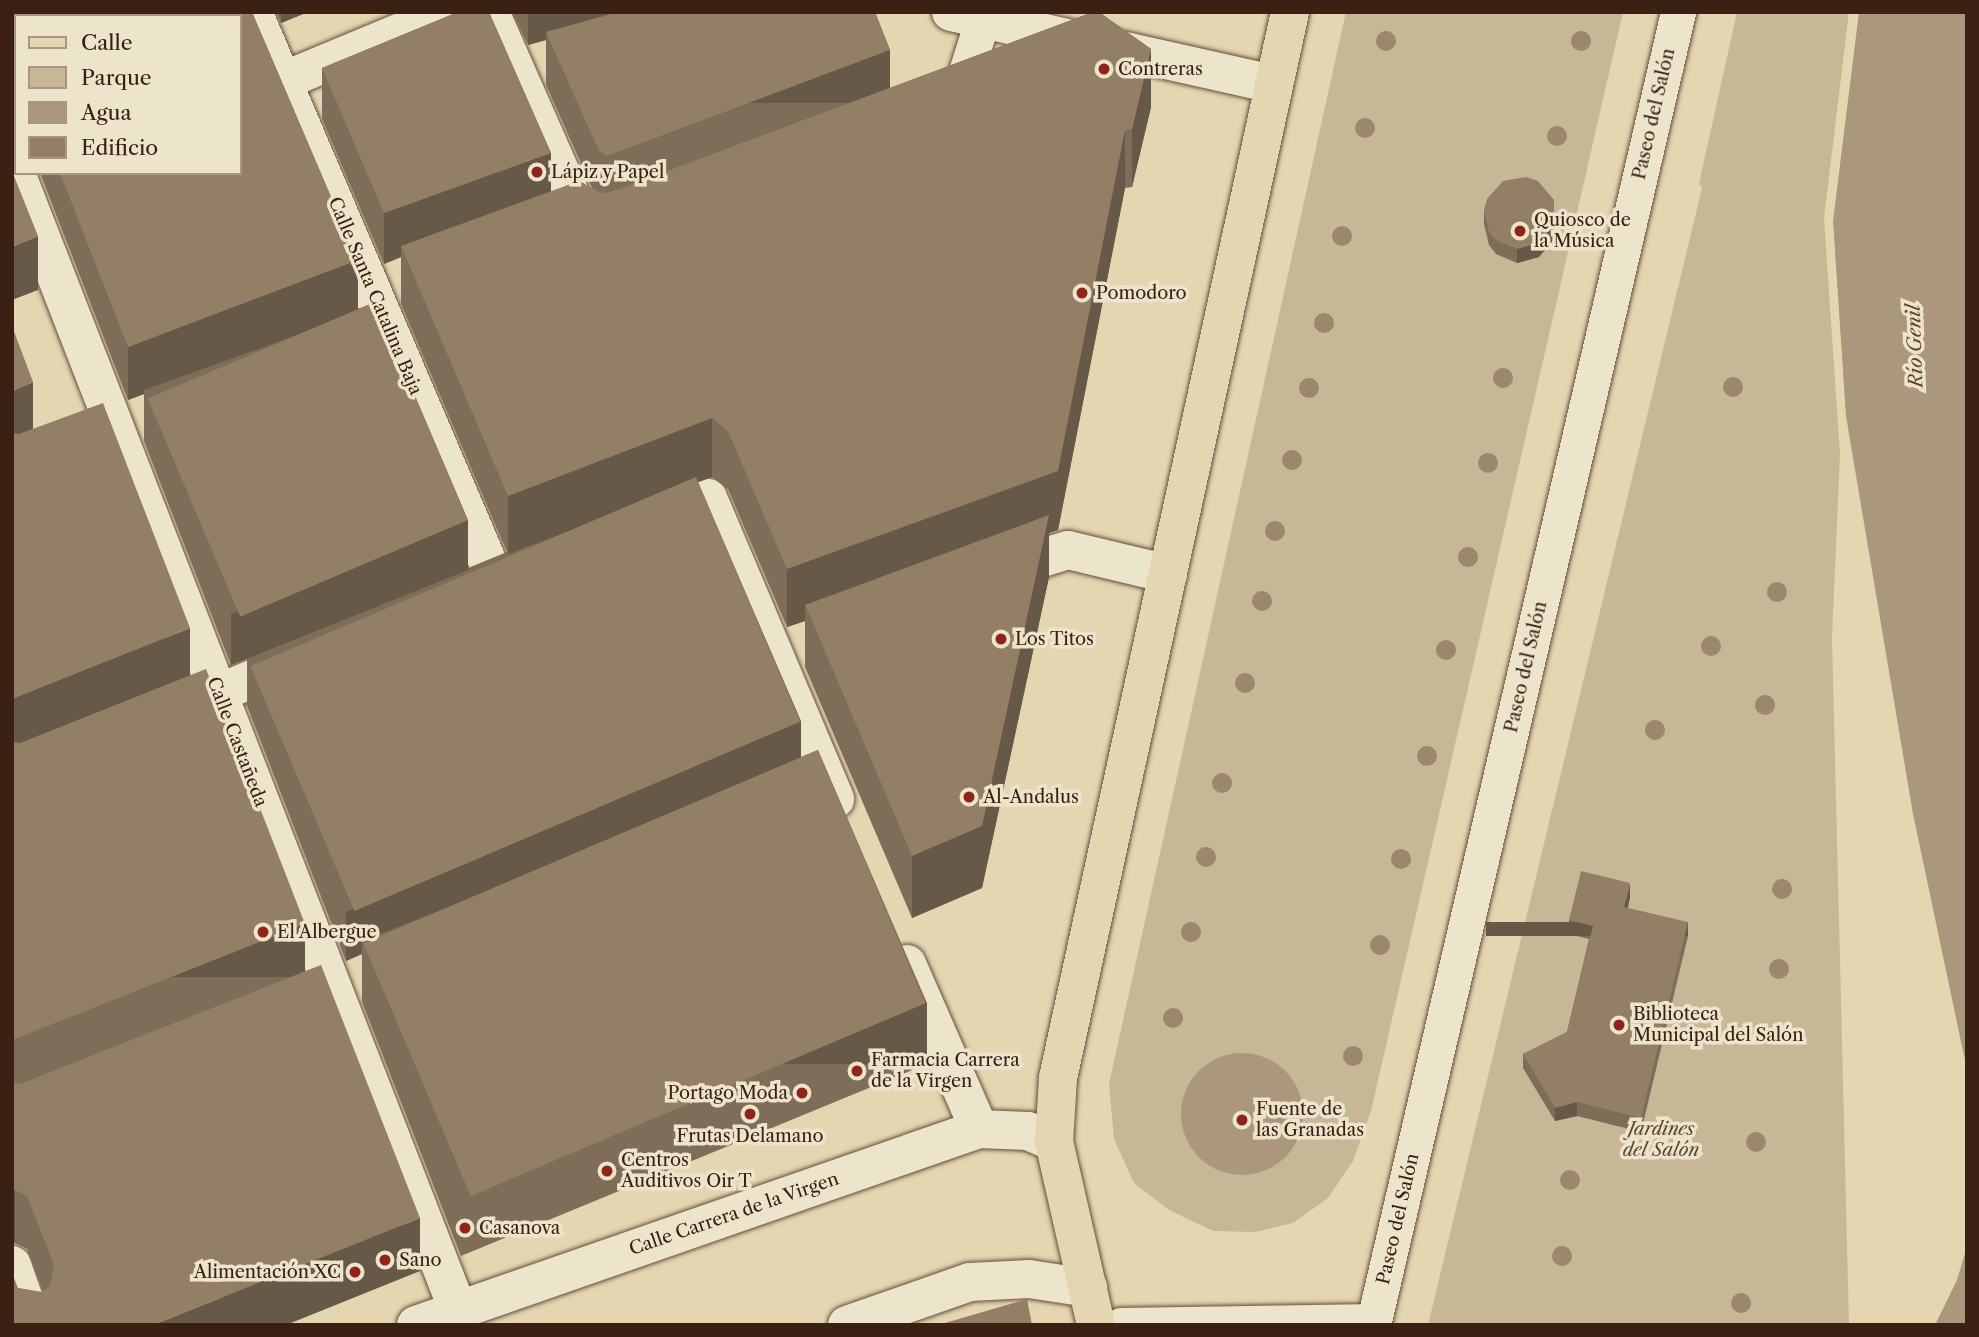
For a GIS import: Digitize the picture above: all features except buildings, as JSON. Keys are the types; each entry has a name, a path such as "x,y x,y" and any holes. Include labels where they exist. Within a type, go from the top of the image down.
{"main road":[{"path":"1096,1325 1054,1142 1058,1078 1290,12"}],"street":[{"path":"283,82 449,12"},
{"path":"490,12 592,224 528,234"},
{"name":"Paseo del Salón","path":"1121,1325 1374,1323 1678,12"},
{"path":"921,113 959,99 966,17 1101,43 1274,84"},
{"name":"Calle Santa Catalina Baja","path":"253,35 283,82 495,579"},
{"path":"517,71 555,61"},
{"name":"Calle Castañeda","path":"17,175 458,1310"},
{"path":"348,340 412,277"},
{"path":"77,443 154,414"},
{"path":"620,532 708,498 772,656 850,832"},
{"path":"972,582 1068,550 1168,574"},
{"path":"457,595 533,565"},
{"path":"772,656 808,642"},
{"path":"128,729 332,647"},
{"path":"790,799 828,783"},
{"path":"892,930 979,1129"},
{"path":"295,1005 372,974"},
{"name":"Calle Carrera de la Virgen","path":"416,1325 979,1129 1028,1130 1054,1142"},
{"path":"12,1265 33,1325"},
{"path":"847,1325 970,1282 1029,1279 1088,1288"}],"green space":[{"path":"1346,12 1623,12 1371,1111 1353,1161 1328,1198 1293,1223 1255,1232 1213,1231 1169,1210 1134,1183 1114,1139 1109,1084"},
{"name":"Jardines del Salón","path":"1737,12 1849,12 1824,218 1840,454 1832,638 1849,1325 1428,1325 1702,188 1699,184"}],"water":[{"name":"Río Genil","path":"1859,12 1967,12 1967,1070 1913,814 1846,416 1833,221"},
{"name":"Fuente de las Granadas","path":"1242,1053 1266,1057 1285,1071 1299,1090 1303,1114 1299,1138 1285,1157 1266,1171 1242,1175 1218,1171 1199,1157 1185,1138 1181,1114 1185,1090 1199,1071 1218,1057"},
{"path":"1967,1246 1967,1325 1935,1325 1957,1280"}],"place":[{"name":"Contreras","path":"1104,69"},
{"name":"Lápiz y Papel","path":"537,172"},
{"name":"Quiosco de la Música","path":"1520,231"},
{"name":"Pomodoro","path":"1082,293"},
{"name":"Los Titos","path":"1001,639"},
{"name":"Al-Andalus","path":"969,797"},
{"name":"El Albergue","path":"263,932"},
{"name":"Biblioteca Municipal del Salón","path":"1619,1025"},
{"name":"Farmacia Carrera de la Virgen","path":"857,1071"},
{"name":"Portago Moda","path":"802,1093"},
{"name":"Frutas Delamano","path":"750,1114"},
{"name":"Fuente de las Granadas","path":"1242,1120"},
{"name":"Centros Auditivos Oir T","path":"607,1171"},
{"name":"Casanova","path":"465,1228"},
{"name":"Sano","path":"385,1260"},
{"name":"Alimentación XC","path":"355,1272"}]}
